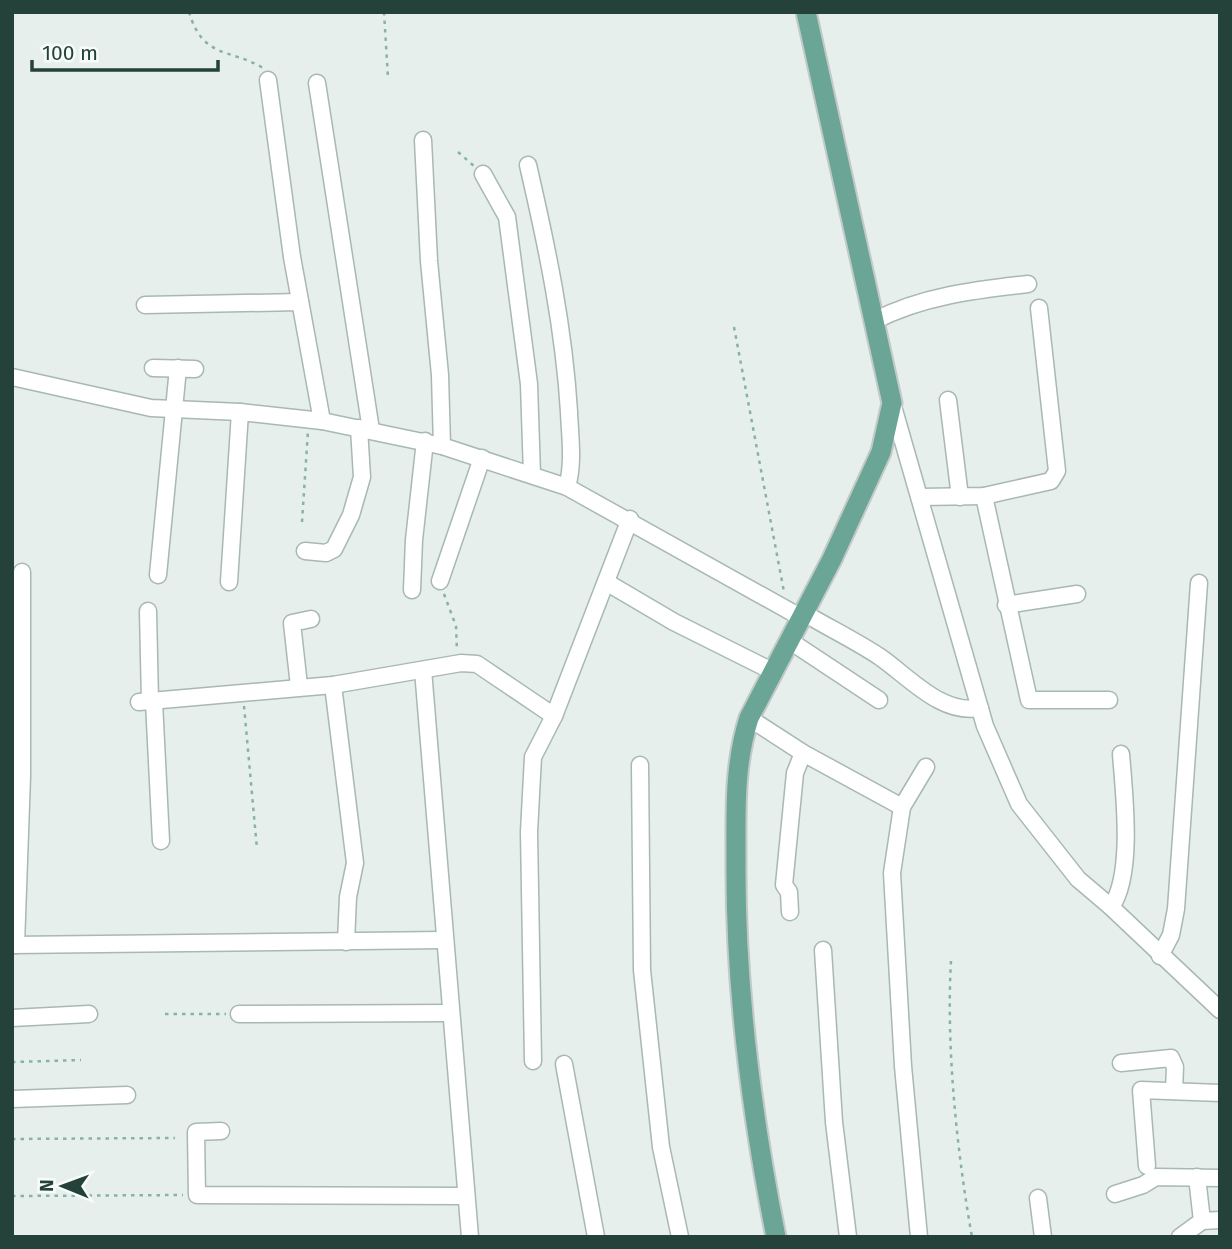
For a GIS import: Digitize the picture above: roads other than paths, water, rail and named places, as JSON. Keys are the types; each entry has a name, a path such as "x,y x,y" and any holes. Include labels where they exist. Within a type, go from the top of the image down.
{"main road":[{"path":"776,1237 755,1133 737,946 736,780 741,745 749,718 803,615 881,452 892,403 806,12"}],"street":[{"path":"268,80 315,420"},
{"path":"305,551 326,553 334,549 351,515 362,477 365,429 317,83"},
{"path":"423,140 442,446"},
{"path":"528,165 555,286 566,360 571,450 567,487"},
{"path":"483,174 507,217 529,384 532,475"},
{"path":"874,321 911,304 970,291 1028,284"},
{"path":"145,305 300,302"},
{"path":"920,497 985,496 1051,481 1057,471 1039,308"},
{"path":"153,368 187,369 176,409 158,575"},
{"path":"12,377 114,401 176,409 315,420 365,429 425,441 532,475 567,487 630,519 880,657 933,697 961,709 980,708"},
{"path":"948,400 960,497"},
{"path":"892,403 980,708 1019,804 1078,879 1220,1010"},
{"path":"229,582 240,412"},
{"path":"412,590 414,540 425,441"},
{"path":"440,581 482,458"},
{"path":"985,496 1006,605 1030,700 1109,700"},
{"path":"533,1062 530,792 533,757 554,716 630,519"},
{"path":"22,572 22,775 14,945 443,940"},
{"path":"606,582 674,622 774,672"},
{"path":"1160,956 1171,934 1176,909 1199,583"},
{"path":"1006,605 1077,594"},
{"path":"148,611 148,702 160,842"},
{"path":"299,687 292,623 311,619"},
{"path":"790,641 879,700"},
{"path":"148,702 333,685 461,663 477,664 554,716"},
{"path":"423,670 431,744 443,940 470,1237"},
{"path":"333,685 355,863 348,897 346,942"},
{"path":"749,718 803,753 902,807"},
{"path":"790,912 789,892 784,885 795,774 803,753"},
{"path":"1111,907 1120,894 1123,872 1121,754"},
{"path":"640,765 642,970 661,1147 680,1237"},
{"path":"919,1237 901,1039 892,873 902,807 926,766"},
{"path":"823,950 834,1122 848,1237"},
{"path":"239,1014 450,1013"},
{"path":"12,1017 89,1014"},
{"path":"1121,1063 1171,1058 1175,1066 1174,1091"},
{"path":"564,1064 596,1237"},
{"path":"1147,1166 1141,1090 1220,1093"},
{"path":"12,1100 127,1096"},
{"path":"221,1132 196,1132 197,1195 466,1196"},
{"path":"1115,1194 1143,1185 1156,1177 1220,1178"},
{"path":"1197,1177 1202,1221"},
{"path":"1038,1198 1043,1237"},
{"path":"1180,1237 1202,1221 1220,1220"}]}
